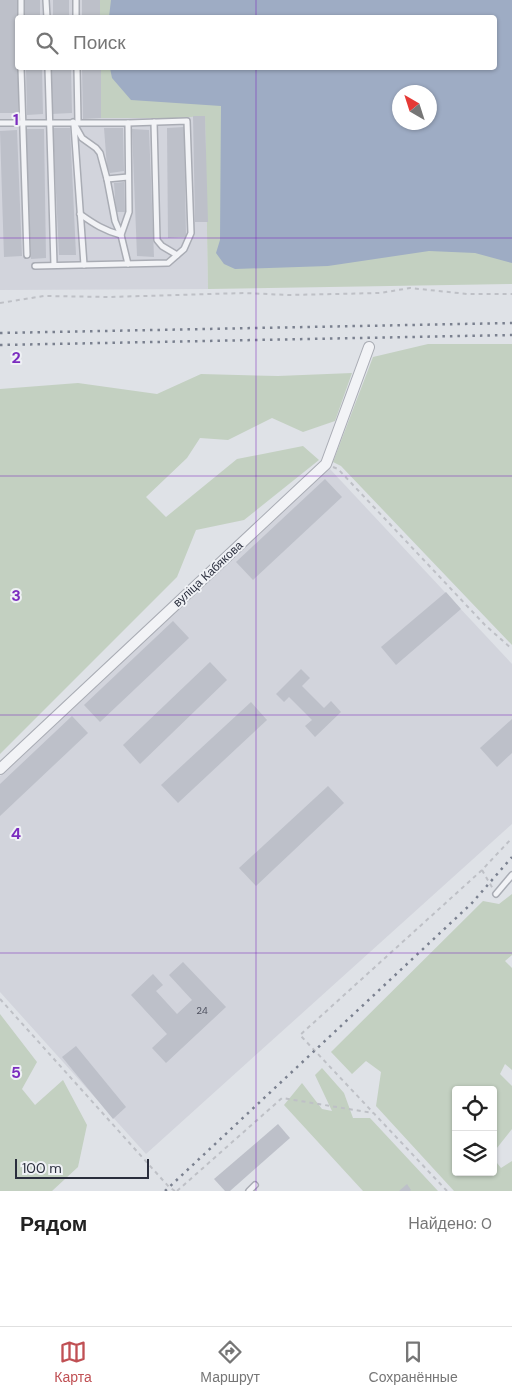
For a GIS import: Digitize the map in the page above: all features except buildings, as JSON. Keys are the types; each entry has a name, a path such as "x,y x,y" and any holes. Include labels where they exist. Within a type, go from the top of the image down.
{"street":[{"name":"вуліца Кабякова","path":"0,769 326,464 369,347"}],"lane":[{"path":"21,0 21,15"},
{"path":"46,0 47,15"},
{"path":"76,0 76,15"},
{"path":"22,70 27,255"},
{"path":"48,70 48,123 54,265"},
{"path":"77,70 76,122 84,265"},
{"path":"0,123 187,121 191,233 184,249 168,264 35,266"},
{"path":"76,122 82,138 100,153 115,221 121,235 128,264"},
{"path":"154,122 157,240 162,246 177,255"},
{"path":"121,235 128,212 128,123"},
{"path":"107,179 128,177"},
{"path":"80,214 109,232 121,235"},
{"path":"496,894 512,875"},
{"path":"249,1191 255,1185"}],"path":[{"path":"0,303 44,296 244,292 290,295 380,293 410,288 467,294 512,294"},
{"path":"326,464 338,469 486,625 512,648"},
{"path":"447,1191 300,1035 482,870 512,838"},
{"path":"482,870 496,894"},
{"path":"0,1000 169,1187 176,1191 282,1098 375,1114"}],"shaded area":[{"path":"0,0 100,0 100,15 15,15 15,70 101,70 101,118 205,116 208,289 0,290"},
{"path":"329,468 512,664 512,824 146,1154 0,992 0,776"}],"green space":[{"path":"100,0 512,0 512,284 208,289 205,116 101,118 101,70 497,70 497,15 100,15"},
{"path":"428,344 512,344 512,645 341,466 333,462 373,357"},
{"path":"352,373 335,421 303,432 272,418 228,440 200,438 187,458 146,497 166,517 237,459 303,446 319,460 244,520 196,530 177,577 0,754 0,389 78,383 157,394 201,374 278,376"},
{"path":"512,894 512,955 505,961 512,968 512,1070 505,1064 500,1074 512,1086 512,1129 497,1148 497,1086 452,1086 452,1176 497,1176 497,1163 501,1168 512,1161 512,1191 454,1191 376,1106 381,1072 366,1061 352,1074 331,1052 483,901 499,904"},
{"path":"0,1014 37,1062 22,1089 35,1105 63,1080 87,1125 78,1167 52,1191 0,1191"},
{"path":"322,1068 344,1093 353,1118 370,1118 438,1191 363,1191 284,1105 302,1083 322,1109 332,1111 315,1075"}],"water":[{"path":"111,0 512,0 512,263 475,253 429,251 328,266 235,269 224,264 216,253 220,240 221,106 131,100 112,78 110,70 497,70 497,15 109,15"}],"railway":[{"path":"0,333 512,323"},
{"path":"0,345 512,335"},
{"path":"165,1191 472,903 512,857"}]}
